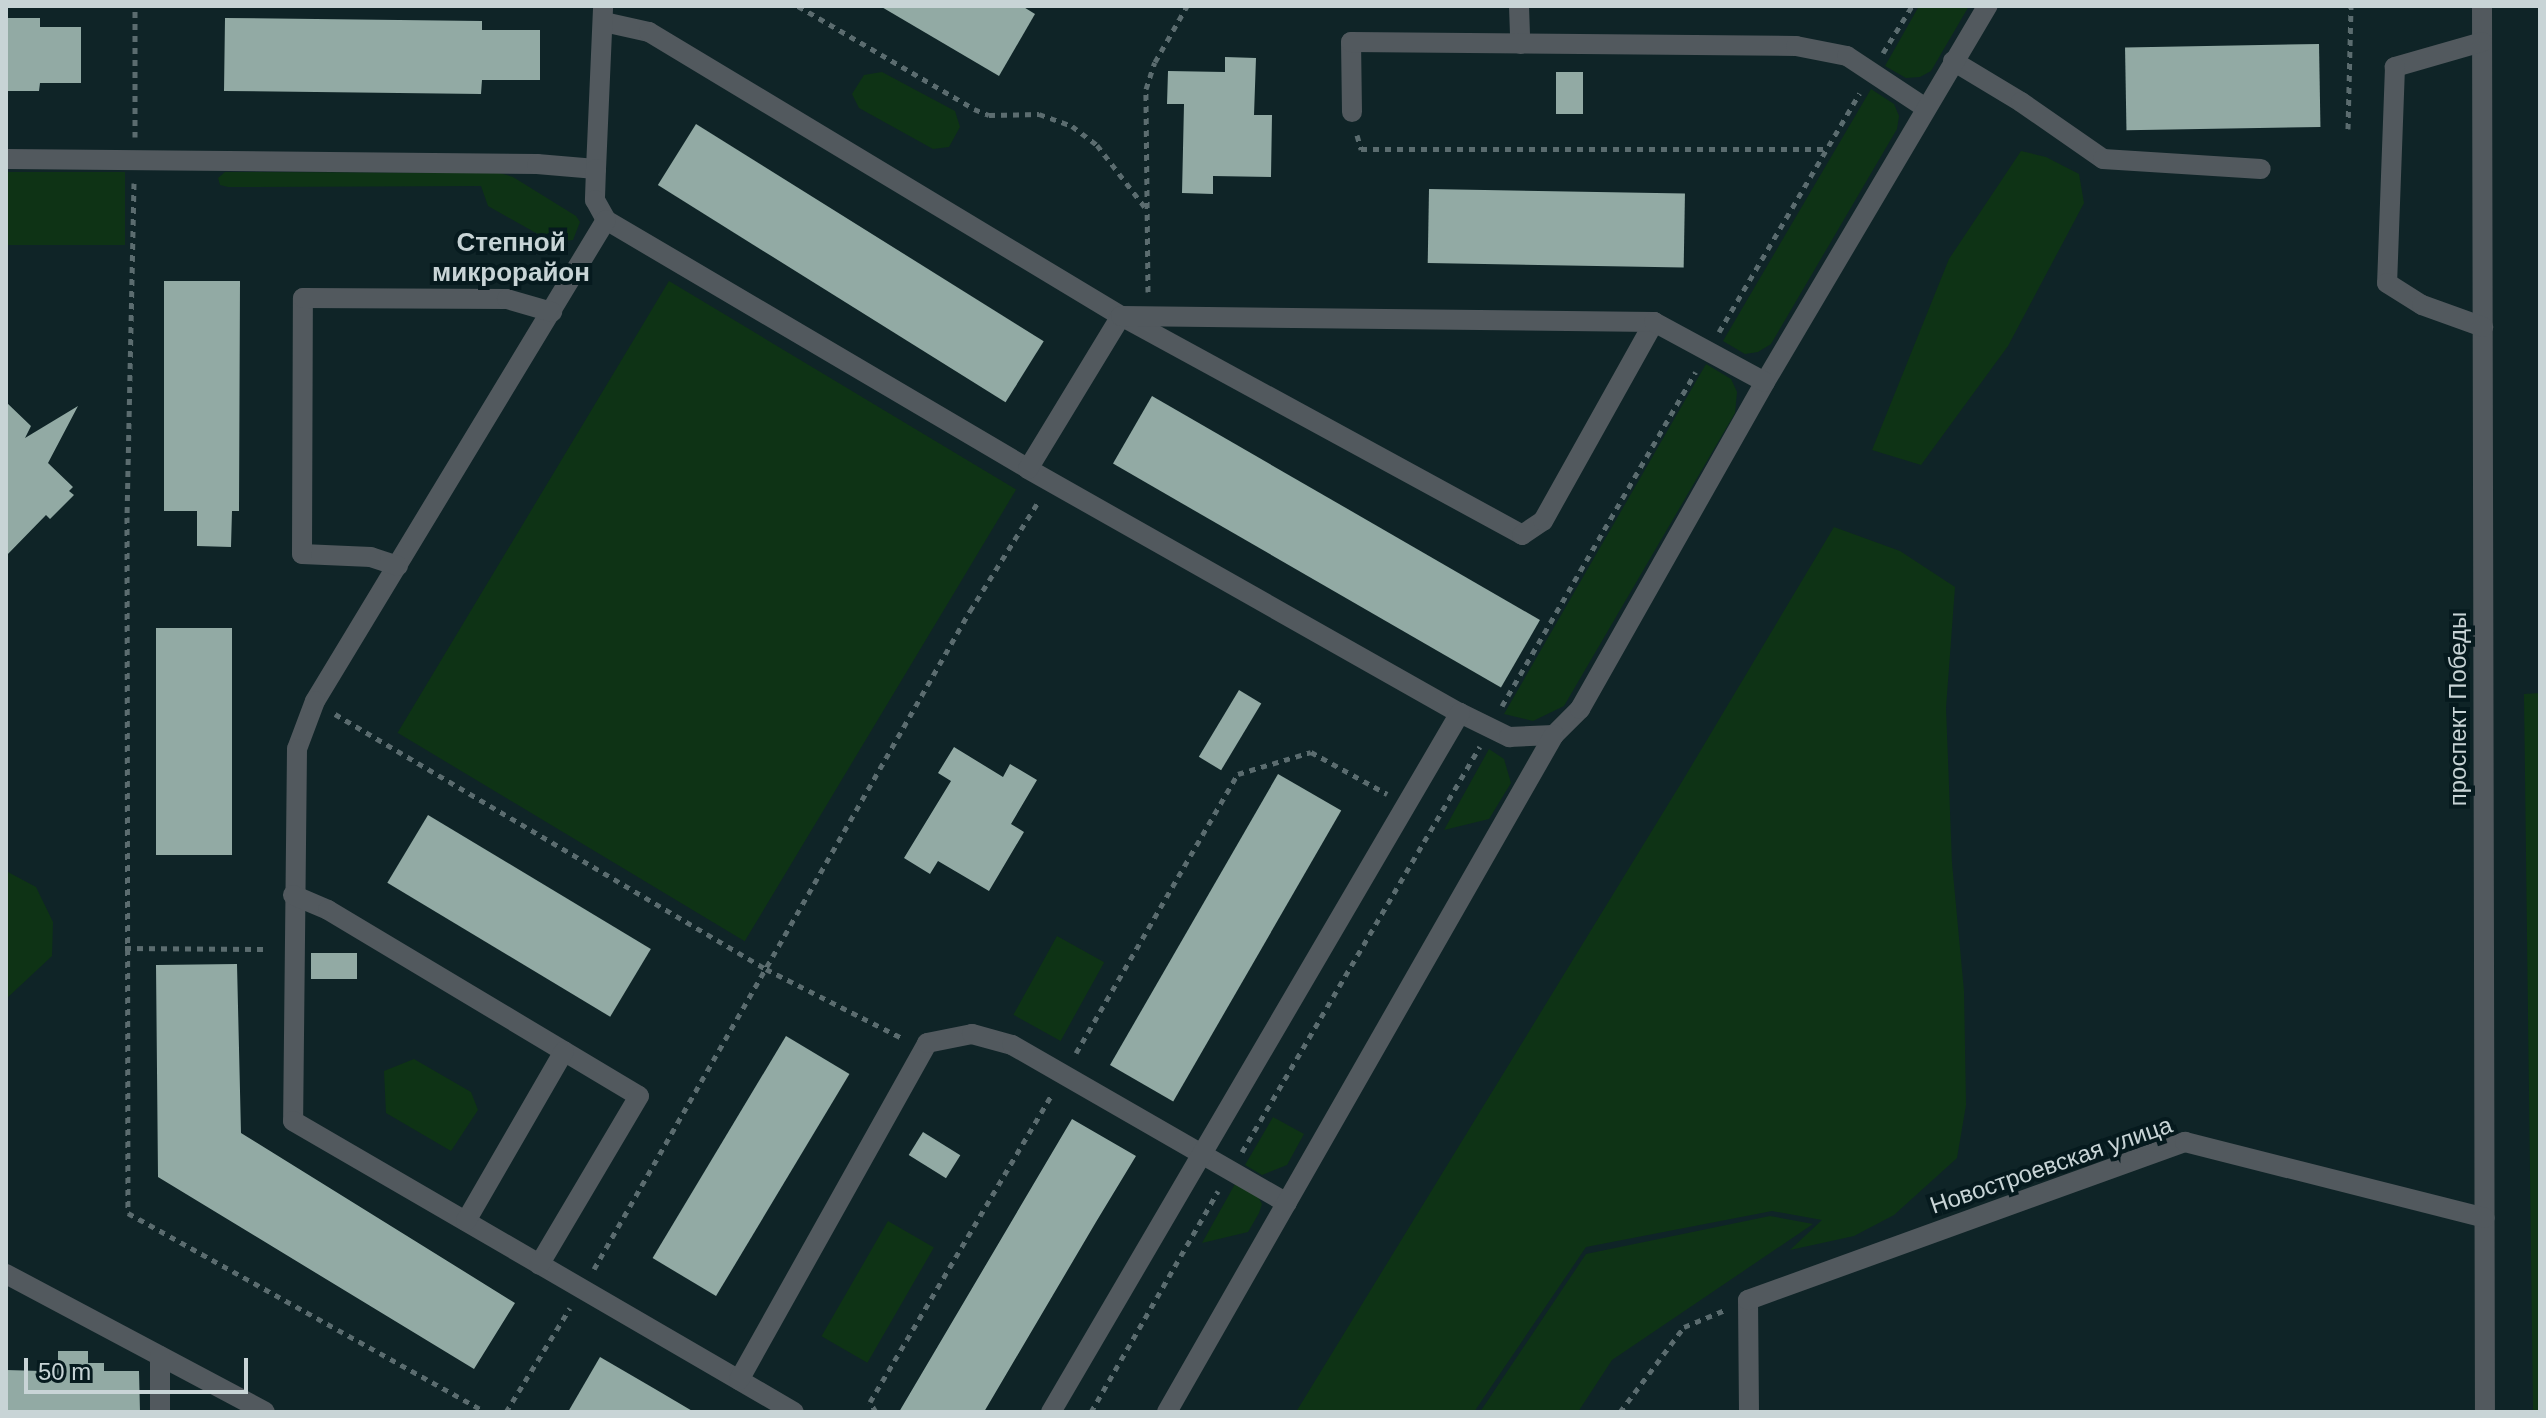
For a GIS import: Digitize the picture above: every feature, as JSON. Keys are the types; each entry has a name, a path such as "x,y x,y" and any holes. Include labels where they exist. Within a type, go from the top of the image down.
{"street":[{"path":"1519,6 1520,44"},
{"path":"1167,1412 1554,735 1580,709 1924,107 1987,6"},
{"name":"проспект Победы","path":"2482,6 2485,1412"},
{"path":"1554,735 1509,737 1460,713 1028,469 606,220 595,200 603,14 649,32 1121,316 1522,535 1543,521 1654,322"},
{"path":"1352,112 1351,42 1796,46 1847,56 1924,107"},
{"path":"2482,42 2395,67 2387,283 2422,305 2483,327"},
{"path":"1953,61 2021,102 2103,159 2261,169"},
{"path":"6,159 537,164 596,169"},
{"path":"606,220 315,701 297,749 293,895 293,1121 794,1412"},
{"path":"398,566 371,557 302,554 303,298 507,299 552,312"},
{"path":"1121,316 1654,322 1765,382"},
{"path":"1028,469 1121,316"},
{"path":"1051,1412 1460,713"},
{"path":"293,895 328,910 639,1096 539,1265"},
{"path":"739,1380 927,1043 972,1034 1012,1045 1287,1203"},
{"path":"466,1221 564,1051"},
{"name":"Новостроевская улица","path":"1748,1300 2185,1142 2485,1218"},
{"path":"6,1274 265,1412"},
{"path":"1748,1300 1749,1412"},
{"path":"160,1356 160,1412"}],"path":[{"path":"135,6 127,517 125,948 128,1213 485,1412"},
{"path":"798,6 974,109 989,115 1039,114 1072,126 1097,145 1147,210"},
{"path":"1148,317 1146,89 1155,62 1187,6"},
{"path":"2348,129 2351,6"},
{"path":"1352,112 1361,149 1826,149"},
{"path":"506,1412 582,1290 970,611 1052,481"},
{"path":"315,701 766,969 892,1035 927,1043"},
{"path":"876,1412 870,1402 1238,774 1311,752 1407,804"},
{"path":"125,948 267,949"},
{"path":"1620,1412 1684,1327 1748,1300"}],"green space":[{"path":"1919,6 1969,6 1931,71 1920,77 1906,78 1885,66"},
{"path":"882,72 955,111 960,127 949,147 933,149 859,108 852,94 864,75"},
{"path":"1871,89 1894,104 1899,116 1897,129 1771,344 1758,352 1745,354 1723,341"},
{"path":"2021,151 2046,157 2079,174 2084,203 2008,346 1921,465 1872,450 1949,259"},
{"path":"6,172 125,172 125,245 6,245"},
{"path":"225,172 500,173 513,177 576,216 580,222 573,240 552,242 488,206 481,186 228,187 220,185 218,178"},
{"path":"669,281 1016,490 745,941 398,733"},
{"path":"1706,364 1731,379 1737,392 1735,413 1564,706 1533,721 1504,714"},
{"path":"1834,527 1900,551 1955,587 1946,708 1952,863 1964,991 1966,1105 1957,1158 1894,1215 1854,1236 1790,1250 1822,1220 1772,1211 1586,1247 1474,1412 1296,1412 1683,780"},
{"path":"2540,693 2540,1412 2533,1412 2524,694"},
{"path":"1489,749 1504,759 1511,783 1489,819 1444,830"},
{"path":"6,871 36,887 53,922 52,956 6,999"},
{"path":"1057,936 1104,962 1061,1041 1013,1015"},
{"path":"414,1059 471,1092 478,1110 451,1151 386,1113 384,1071"},
{"path":"1273,1117 1304,1134 1287,1165 1262,1175 1245,1165"},
{"path":"1235,1184 1257,1195 1262,1204 1259,1213 1248,1232 1202,1243"},
{"path":"1770,1216 1813,1224 1612,1360 1578,1412 1480,1412 1586,1254"},
{"path":"888,1221 934,1248 867,1363 822,1336"}],"building":[{"path":"880,6 1022,6 1035,14 999,76"},
{"path":"6,18 40,18 40,27 81,27 81,83 40,83 39,91 6,91"},
{"path":"225,18 482,21 482,30 540,30 540,80 482,80 481,94 224,91"},
{"path":"2319,44 2320,127 2126,130 2125,47"},
{"path":"1225,57 1256,58 1254,115 1272,115 1271,177 1213,176 1213,194 1182,193 1184,104 1167,104 1168,71 1225,72"},
{"path":"1556,72 1583,72 1583,114 1556,114"},
{"path":"696,124 1044,341 1006,402 658,185"},
{"path":"1429,189 1685,193 1684,267 1428,263"},
{"path":"164,281 240,281 239,511 232,511 231,547 197,546 197,511 164,511"},
{"path":"1152,396 1540,620 1501,688 1113,464"},
{"path":"6,402 31,426 25,438 78,406 48,463 73,487 69,491 74,495 50,519 46,515 6,556"},
{"path":"156,628 232,628 232,855 156,855"},
{"path":"1239,690 1261,703 1221,770 1199,757"},
{"path":"954,747 1003,777 1010,764 1037,780 1011,824 1024,832 989,891 938,861 930,874 904,858 951,781 938,773"},
{"path":"1278,774 1341,810 1173,1101 1110,1065"},
{"path":"428,815 651,949 610,1017 387,883"},
{"path":"311,953 357,953 357,979 311,979"},
{"path":"237,964 241,1133 515,1303 474,1369 158,1177 156,965"},
{"path":"786,1036 849,1074 716,1296 653,1258"},
{"path":"1072,1119 1136,1156 984,1412 899,1412"},
{"path":"923,1132 960,1155 946,1178 909,1155"},
{"path":"58,1351 88,1351 88,1363 104,1363 104,1371 139,1371 140,1412 6,1412 6,1370 42,1371 41,1363 58,1363"},
{"path":"600,1357 655,1389 694,1412 568,1412"}],"district":[{"name":"Степной микрорайон","path":"511,258"}]}
